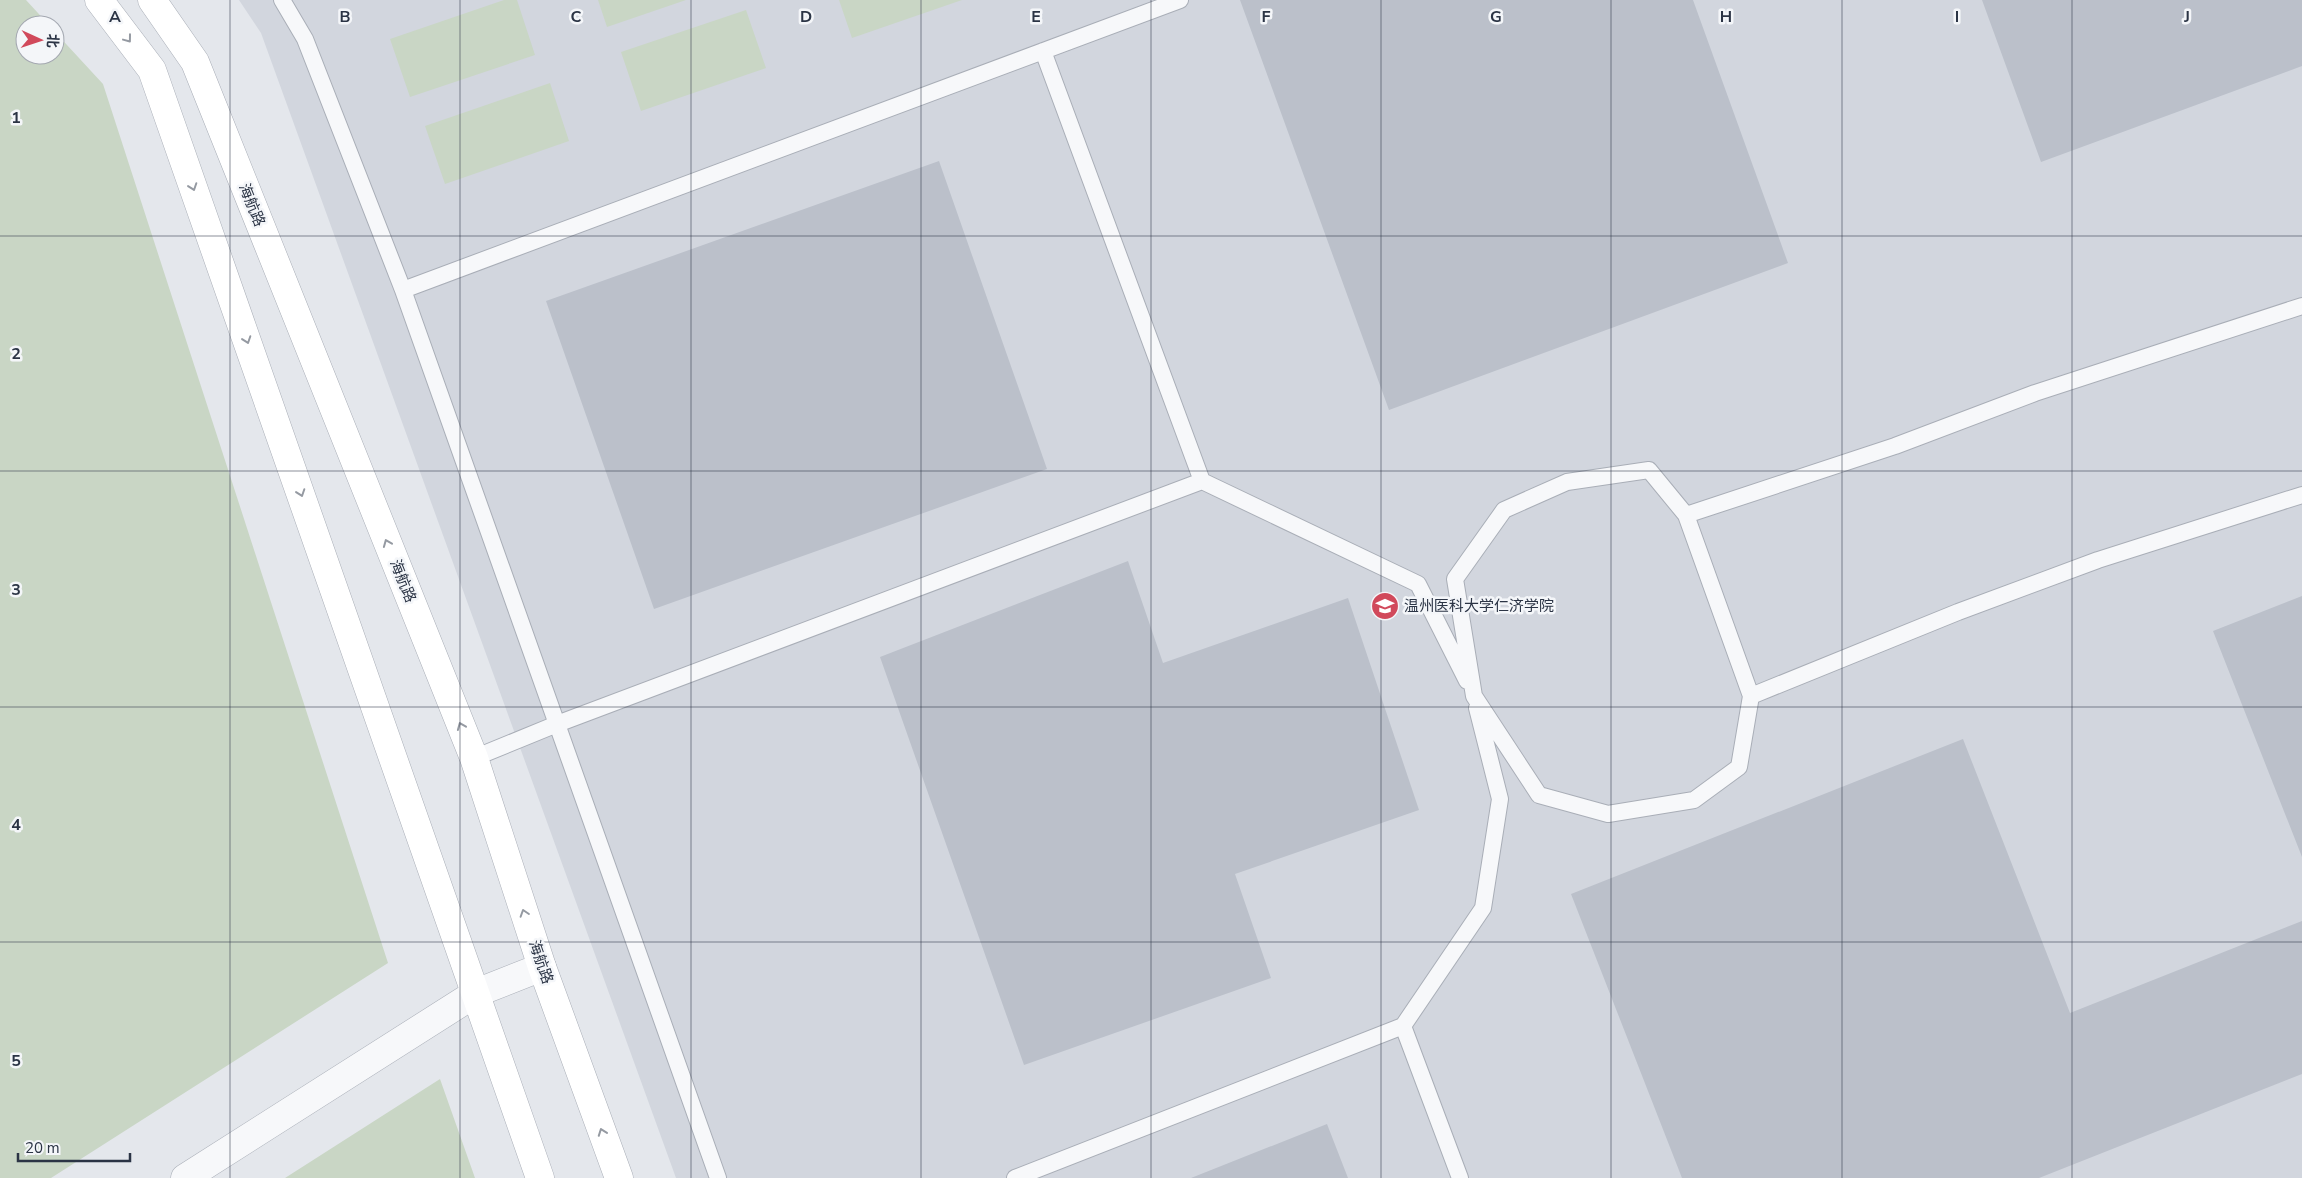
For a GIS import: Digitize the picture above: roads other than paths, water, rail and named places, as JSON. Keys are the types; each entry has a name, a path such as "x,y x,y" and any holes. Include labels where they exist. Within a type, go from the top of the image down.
{"main road":[{"path":"99,0 152,70 540,1178"},
{"name":"海航路","path":"152,0 195,62 474,758 542,967 619,1178"}],"street":[{"path":"185,1178 476,993 542,967"}],"lane":[{"path":"282,0 305,39 403,290 718,1178"},
{"path":"403,290 1180,0"},
{"path":"1015,1178 1403,1026 1483,908 1500,799 1474,696 1456,579 1504,510 1567,482 1649,470 1686,515 1751,696 1739,766 1694,800 1608,814 1539,795 1474,696 1418,584 1202,480 1043,51"},
{"path":"1686,515 1895,446 2035,393 2302,306"},
{"path":"474,758 557,724 1202,480"},
{"path":"1751,696 1958,612 2098,560 2302,495"},
{"path":"1403,1026 1460,1178"}],"place":[{"name":"温州医科大学仁济学院","path":"1385,606"}]}
